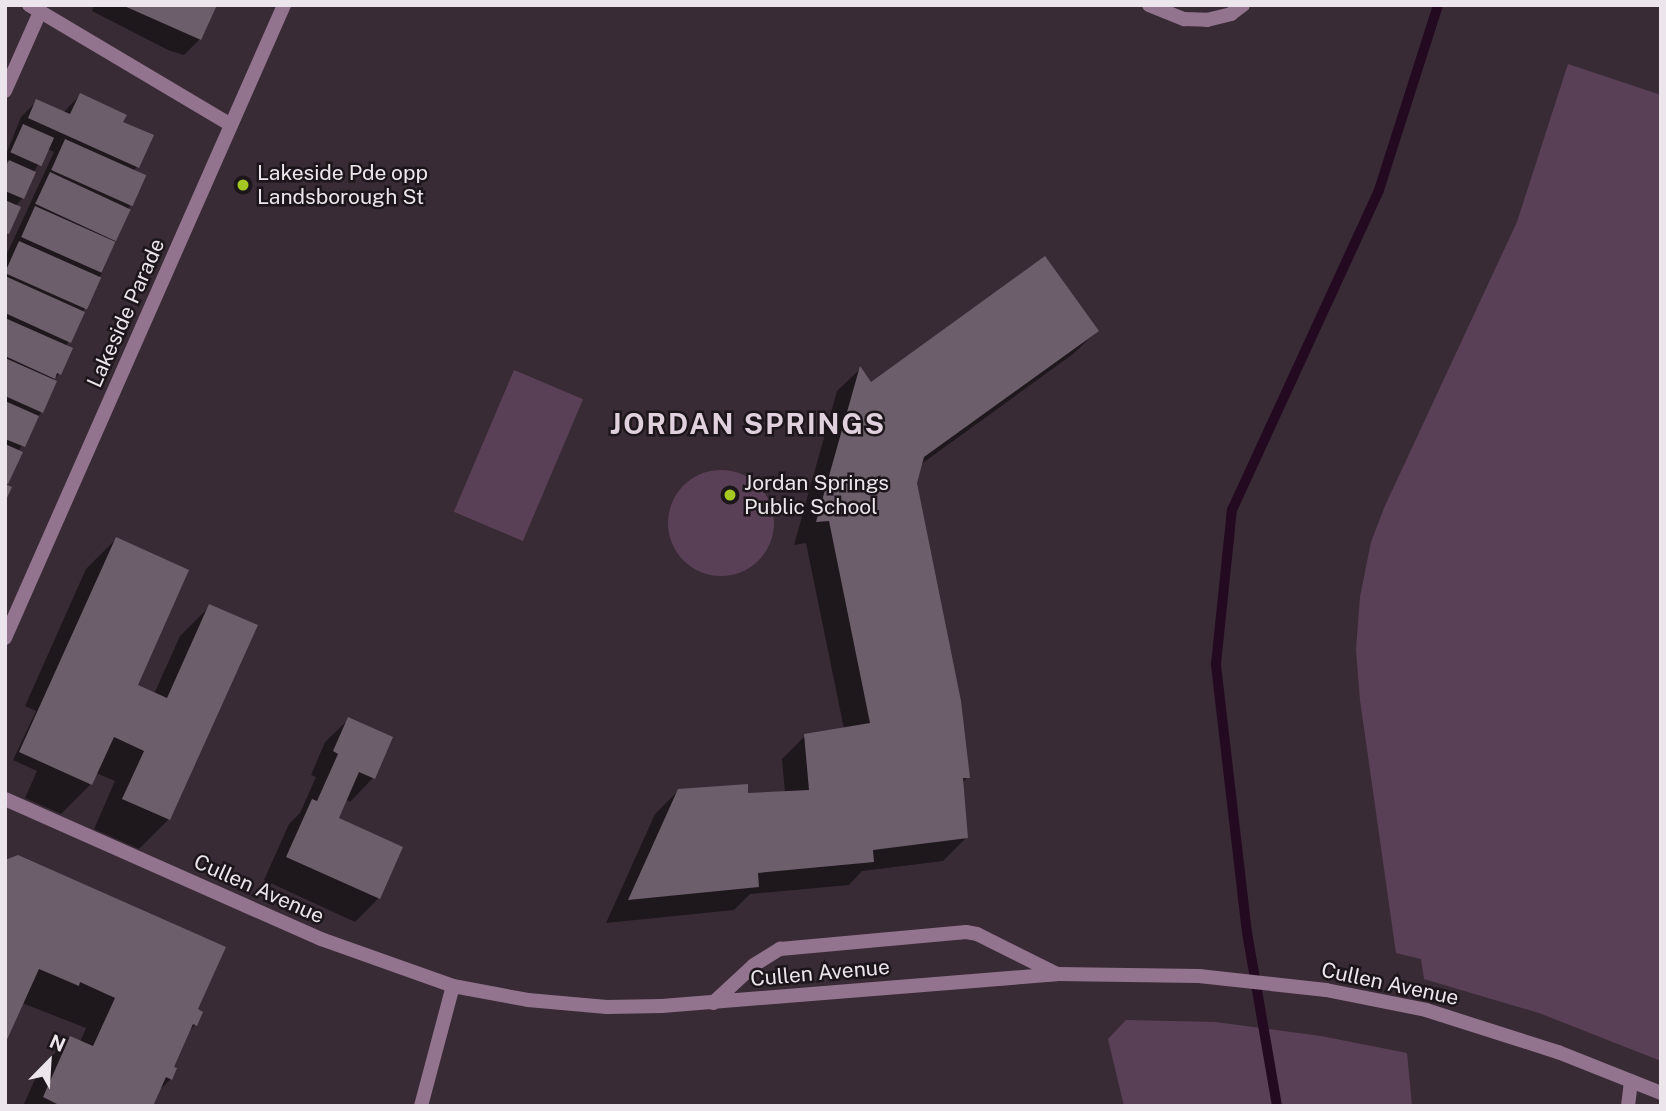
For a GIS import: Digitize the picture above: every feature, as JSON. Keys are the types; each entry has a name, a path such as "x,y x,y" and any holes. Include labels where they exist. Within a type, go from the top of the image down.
{"street":[{"name":"Lakeside Parade","path":"5,638 285,5"},
{"path":"1149,5 1184,19 1207,20 1231,14 1243,5"},
{"path":"5,91 37,8 231,125"},
{"name":"Cullen Avenue","path":"5,799 321,939 453,986 528,1000 607,1007 713,1003 1057,974 1199,976 1326,990 1426,1010 1481,1026 1661,1093"},
{"path":"713,1003 754,965 780,949 965,932 977,934 1057,974"},
{"path":"421,1106 453,986"},
{"path":"1628,1106 1631,1080"}],"shaded area":[{"path":"1568,64 1661,95 1661,1061 1539,1013 1424,979 1421,959 1396,953 1360,700 1356,650 1360,597 1371,542 1384,508 1517,222"},
{"path":"514,370 583,399 523,541 454,512"},
{"path":"721,470 741,474 759,485 770,503 774,523 770,543 759,561 741,572 721,576 701,572 683,561 672,543 668,523 672,503 683,485 701,474"},
{"path":"1126,1020 1215,1022 1321,1036 1407,1053 1412,1106 1124,1106 1108,1039"}],"building":[{"path":"122,5 217,5 201,40"},
{"path":"80,93 127,115 123,122 154,135 139,168 28,118 36,99 70,114"},
{"path":"23,124 54,138 41,166 10,152"},
{"path":"65,139 146,175 132,206 51,170"},
{"path":"9,160 36,172 24,199 5,191 5,168"},
{"path":"50,172 131,210 116,241 35,204"},
{"path":"5,200 21,207 9,234 5,233"},
{"path":"35,206 115,242 102,273 21,237"},
{"path":"19,241 101,278 87,310 5,273"},
{"path":"1045,256 1099,331 924,457 917,483 961,701 970,778 963,778 968,838 873,850 874,862 758,873 759,887 628,900 678,789 748,784 748,793 809,790 804,734 870,723 829,521 816,522 860,366 871,382"},
{"path":"5,276 85,312 71,343 5,313"},
{"path":"5,318 73,348 61,375 57,373 55,379 5,356"},
{"path":"5,358 57,381 43,413 5,396"},
{"path":"5,401 39,416 25,447 5,439"},
{"path":"5,444 23,452 8,484 5,483"},
{"path":"5,484 12,487 5,502"},
{"path":"116,537 189,570 138,685 167,698 209,604 258,625 170,820 122,799 144,751 114,737 92,785 19,752"},
{"path":"348,717 393,737 375,779 359,772 339,818 403,847 380,899 286,857 312,799 317,801 338,754 333,751"},
{"path":"18,855 226,947 198,1009 203,1012 197,1026 193,1024 174,1067 177,1068 172,1080 166,1077 153,1106 61,1106 43,1097 70,1036 93,1046 115,998 80,982 79,986 39,969 5,1044 5,860"}],"waterway":[{"path":"1277,1106 1247,933 1216,664 1232,510 1379,190 1438,5"}],"place":[{"name":"Lakeside Pde opp Landsborough St","path":"243,185"},
{"name":"Jordan Springs Public School","path":"730,495"}],"district":[{"name":"JORDAN SPRINGS","path":"748,424"}]}
